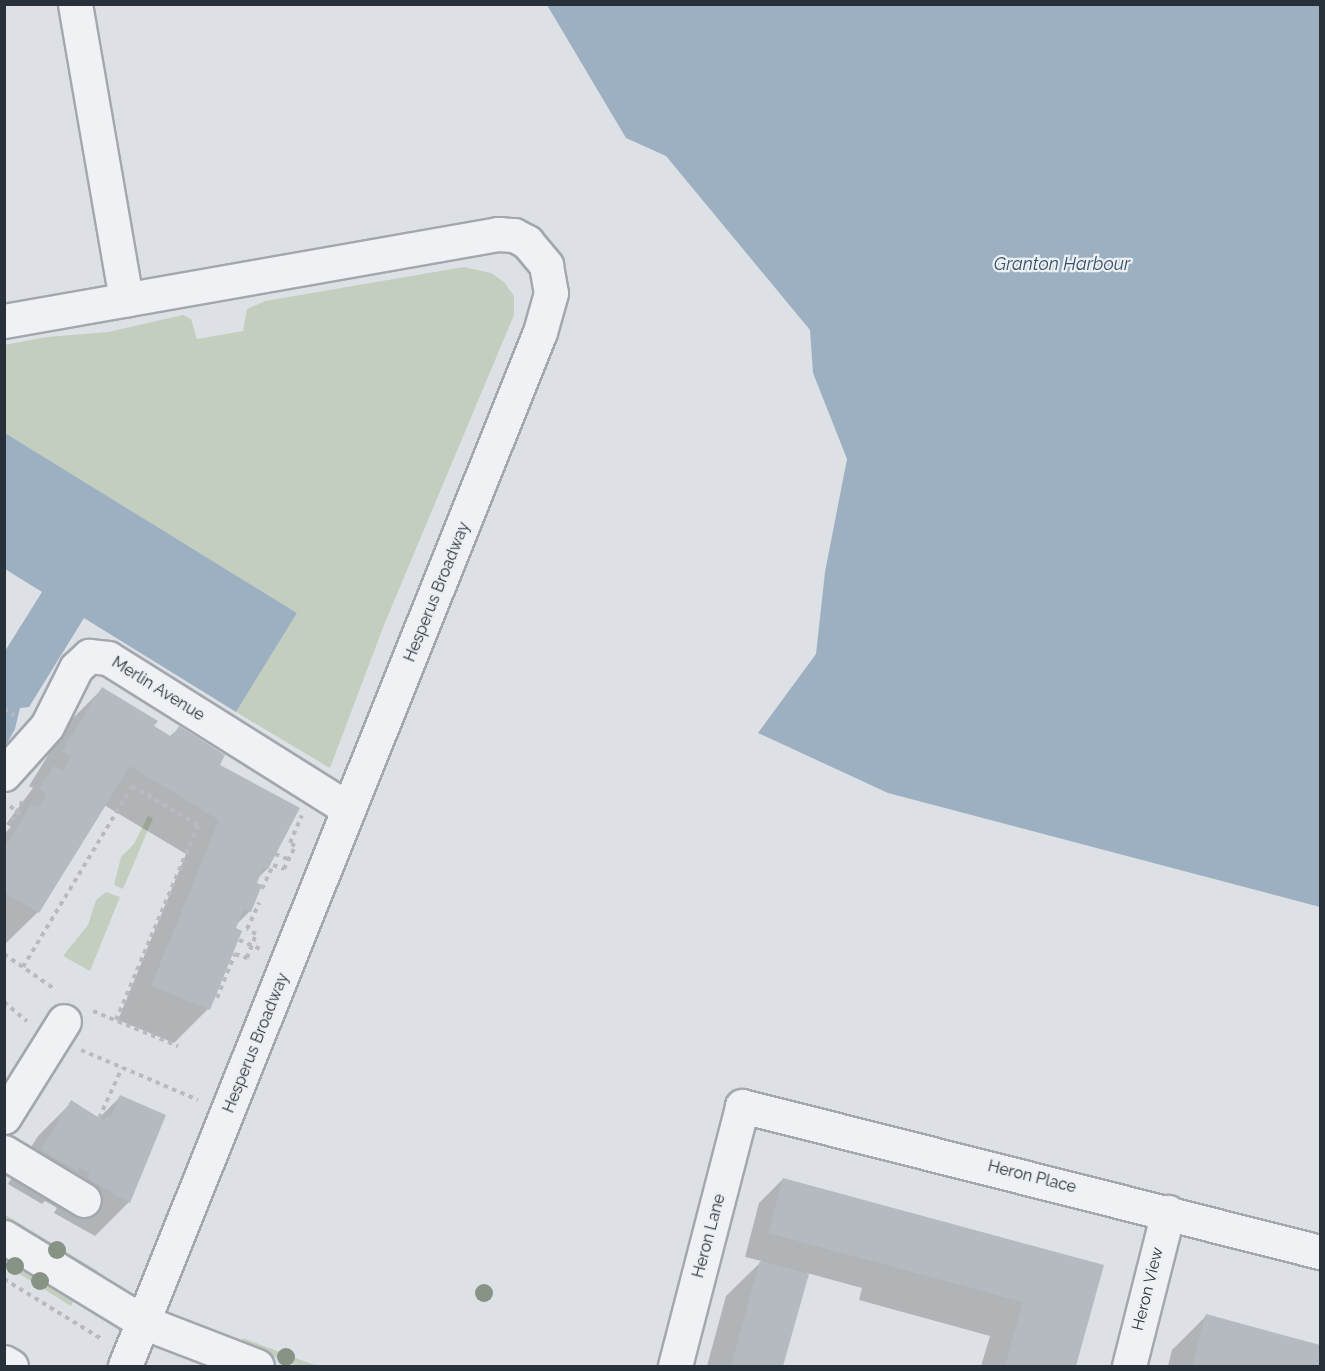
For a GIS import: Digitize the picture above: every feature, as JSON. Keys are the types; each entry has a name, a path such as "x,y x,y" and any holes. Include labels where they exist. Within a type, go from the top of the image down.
{"street":[{"path":"75,4 126,300"},
{"name":"Hesperus Broadway","path":"4,321 498,234 513,235 527,242 546,264 551,292 540,332 143,1322 115,1358"},
{"name":"Merlin Avenue","path":"14,787 76,668 89,656 108,658 349,809"},
{"path":"4,1117 59,1030"},
{"name":"Heron Place","path":"742,1106 1168,1212 1319,1247"},
{"name":"Heron Lane","path":"675,1366 742,1106"},
{"path":"4,1152 84,1200"},
{"name":"Heron View","path":"1129,1366 1168,1212"},
{"path":"4,1237 143,1322 257,1366"},
{"path":"4,1362 11,1366"}],"path":[{"path":"4,709 19,717"},
{"path":"23,967 132,786 198,825 116,1020"},
{"path":"12,820 18,810 14,787"},
{"path":"4,802 18,810 23,817"},
{"path":"262,889 273,865 284,869 295,846 290,843"},
{"path":"275,854 296,862"},
{"path":"217,998 236,954 247,958 256,934 247,929 259,903"},
{"path":"239,940 268,952"},
{"path":"4,1002 59,1030 122,1068 228,1113"},
{"path":"99,1118 122,1068"},
{"path":"4,1279 102,1339 115,1358"}],"green space":[{"path":"464,267 491,273 504,282 514,296 514,315 384,625 330,768 236,712 297,613 5,433 4,345 47,337 108,332 183,315 191,319 197,339 243,331 247,309 265,301"},
{"path":"148,816 153,818 123,889 114,885 121,857 134,844"},
{"path":"106,892 120,897 90,971 63,956 88,925 96,900"},
{"path":"4,1214 98,1271 92,1278 5,1223"},
{"path":"4,1255 75,1298 71,1306 5,1265"},
{"path":"243,1338 317,1366 298,1366 241,1344"}],"water":[{"name":"Granton Harbour","path":"547,5 1320,5 1320,907 888,793 758,733 816,654 825,572 847,459 813,373 810,330 666,156 626,138"},
{"path":"5,433 297,613 236,712 84,618 29,707 20,708 15,729 5,747 5,651 42,592 5,569"}],"building":[{"path":"102,687 158,721 154,726 172,737 179,726 225,755 220,765 300,808 268,869 263,867 257,883 262,885 251,912 244,909 236,928 242,931 210,1010 151,986 219,820 130,766 39,913 4,892 4,848 31,805 38,809 47,794 39,789 54,766 63,771 71,757 62,751"},
{"path":"120,1095 166,1115 130,1203 87,1178 90,1173 79,1167 77,1170 41,1150 71,1100 104,1121 107,1116 110,1118"},
{"path":"783,1178 1104,1265 1076,1366 1005,1366 1023,1302 768,1233"},
{"path":"760,1261 809,1274 783,1366 731,1366"},
{"path":"1206,1314 1320,1345 1320,1366 1192,1366"}]}
